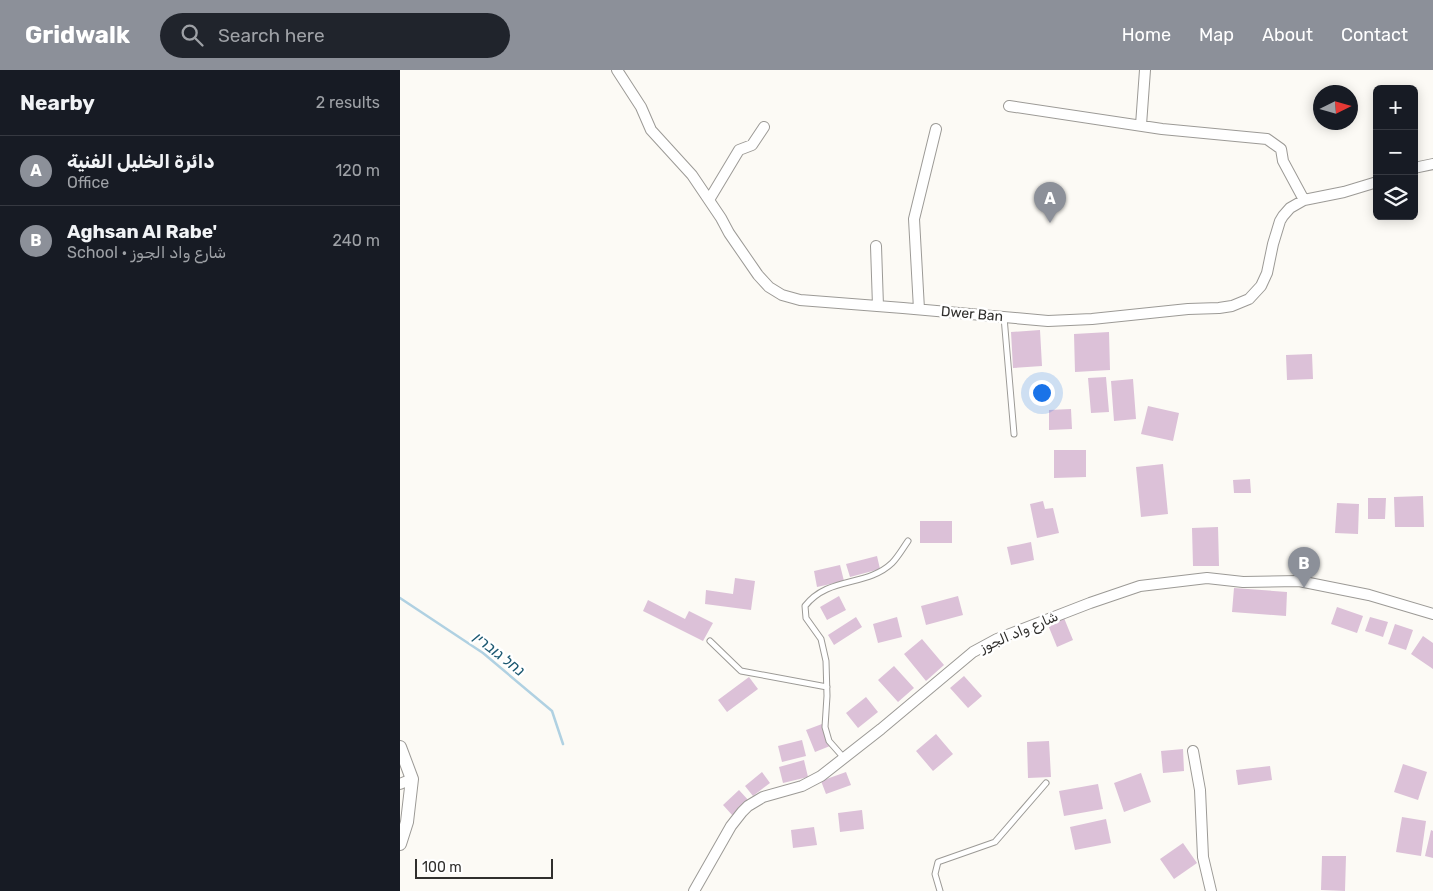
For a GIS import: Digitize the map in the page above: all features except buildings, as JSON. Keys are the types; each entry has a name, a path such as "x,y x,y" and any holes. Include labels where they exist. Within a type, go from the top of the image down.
{"street":[{"name":"Dwer Ban","path":"616,70 641,107 651,130 686,167 756,272 774,290 796,300 1048,320 1092,319 1188,309 1219,308 1242,304 1253,296 1264,282 1276,234 1283,216 1295,204 1304,200 1344,192 1373,183"},
{"path":"1142,126 1145,70"},
{"path":"1009,106 1142,126 1268,139 1281,149 1282,161 1304,200"},
{"path":"709,200 739,150 752,145 764,127"},
{"path":"919,309 914,220 936,129"},
{"path":"1418,167 1433,164"},
{"path":"876,246 878,306"},
{"name":"شارع واد الجوز","path":"694,891 731,826 742,812 756,801 812,781 882,729 973,652 997,638 1090,603 1140,586 1207,578 1243,582 1300,581 1369,595 1414,610 1433,614"},
{"path":"400,747 412,779 407,822 400,844"},
{"path":"1193,751 1200,790 1203,857 1211,891"},
{"path":"400,784 412,779"}],"lane":[{"path":"1004,317 1014,434"},
{"path":"844,758 829,742 825,727 826,661 821,640 806,618 805,606 820,591 879,572 891,564 908,541"},
{"path":"710,641 741,671 827,687"},
{"path":"940,891 935,874 938,862 995,842 1046,784"}],"waterway":[{"name":"נחל גוברין","path":"400,598 483,653 552,711 563,744"}],"place":[{"name":"دائرة الخليل الفنية","path":"1050,223"},
{"name":"Aghsan Al Rabe'","path":"1304,588"}]}
